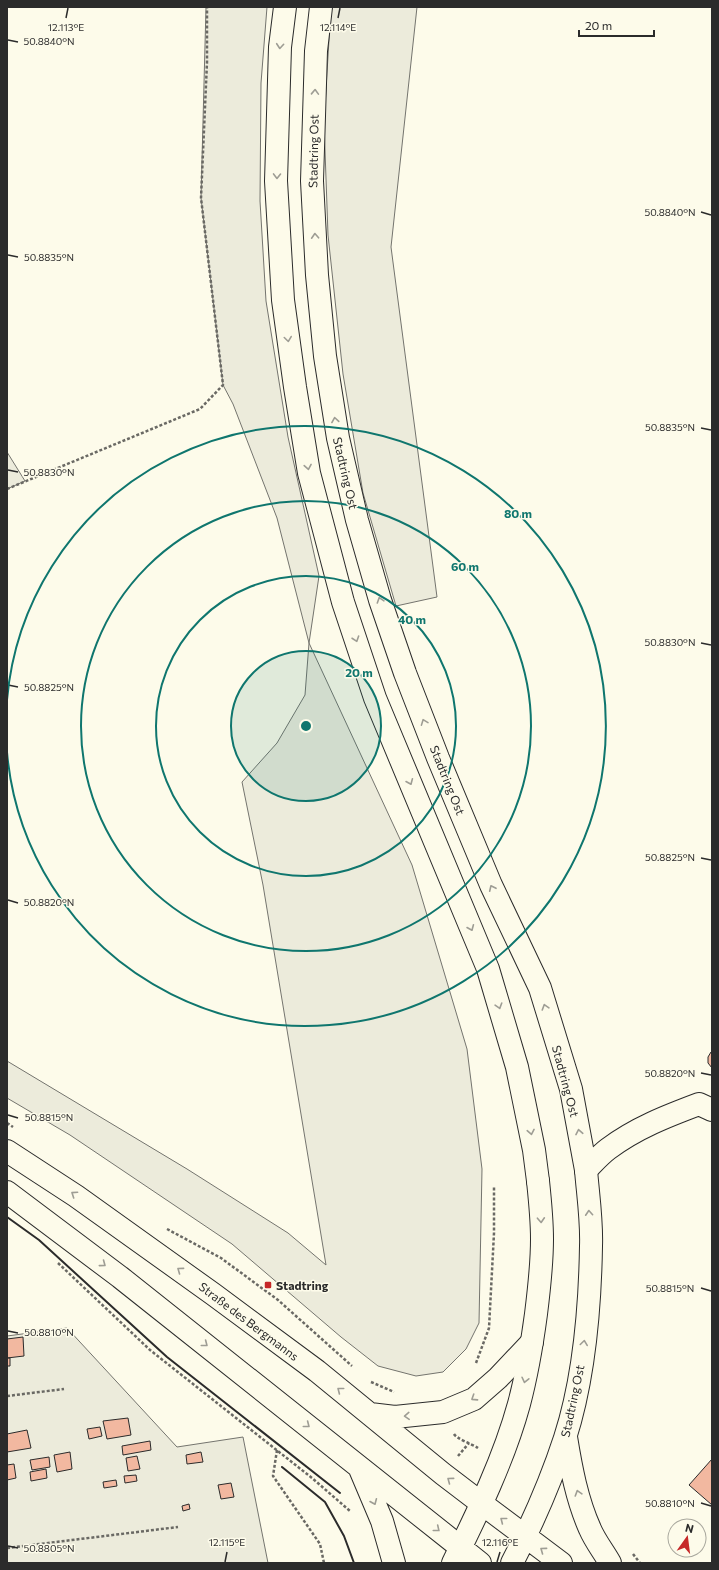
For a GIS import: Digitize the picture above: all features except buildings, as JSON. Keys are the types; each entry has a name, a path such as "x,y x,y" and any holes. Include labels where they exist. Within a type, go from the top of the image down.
{"main road":[{"path":"285,7 280,47 277,189 283,300 309,473 343,602 375,698 488,968 517,1067 534,1150 538,1181 542,1239 539,1290 532,1342 519,1404 506,1444 457,1555"},
{"name":"Stadtring Ost","path":"321,7 316,50 312,181 317,275 324,349 338,438 357,520 380,600 406,673 438,758 491,885 540,988 570,1089 586,1170 591,1244 588,1314 578,1384 566,1436 546,1492 512,1563"},
{"path":"586,1170 608,1150 636,1130 699,1104 712,1110"},
{"name":"Straße des Bergmanns","path":"7,1151 129,1233 317,1371 443,1474 561,1563"},
{"path":"7,1192 120,1277 358,1466 457,1555 480,1563"},
{"path":"370,1414 395,1417 443,1412 474,1399 498,1378 532,1342"},
{"path":"566,1436 573,1479 582,1507 590,1530 610,1563"},
{"path":"358,1466 382,1521 394,1563"}],"path":[{"path":"7,489 200,409 223,385 201,198 207,7"},
{"path":"7,1123 14,1127"},
{"path":"472,1366 477,1362 489,1328 494,1234 494,1187"},
{"path":"163,1226 176,1235 221,1258 278,1300 353,1367"},
{"path":"54,1259 150,1350 349,1509 352,1516"},
{"path":"370,1382 398,1393"},
{"path":"7,1396 64,1389"},
{"path":"277,1450 273,1476 320,1544 324,1563"},
{"path":"7,1548 178,1527"}],"shaded area":[{"path":"206,7 267,7 261,83 260,201 266,301 288,437 319,576 309,643 277,518 233,404 223,385 201,198"},
{"path":"331,7 417,7 391,247 437,597 396,606 363,493 343,374 328,235 324,122"},
{"path":"7,452 25,481 7,489"},
{"path":"309,643 412,865 467,1049 482,1169 479,1323 466,1349 443,1372 416,1376 378,1366 341,1337 232,1244 70,1135 7,1098 7,1061 187,1169 288,1233 326,1265 263,885 242,782 277,743 305,695"},
{"path":"67,1328 177,1447 243,1437 268,1563 7,1563 7,1336"}],"wall":[{"path":"7,1217 39,1240 167,1357 340,1493"},
{"path":"282,1467 325,1502 344,1536 354,1563"}],"place":[{"name":"Stadtring","path":"268,1285"}]}
